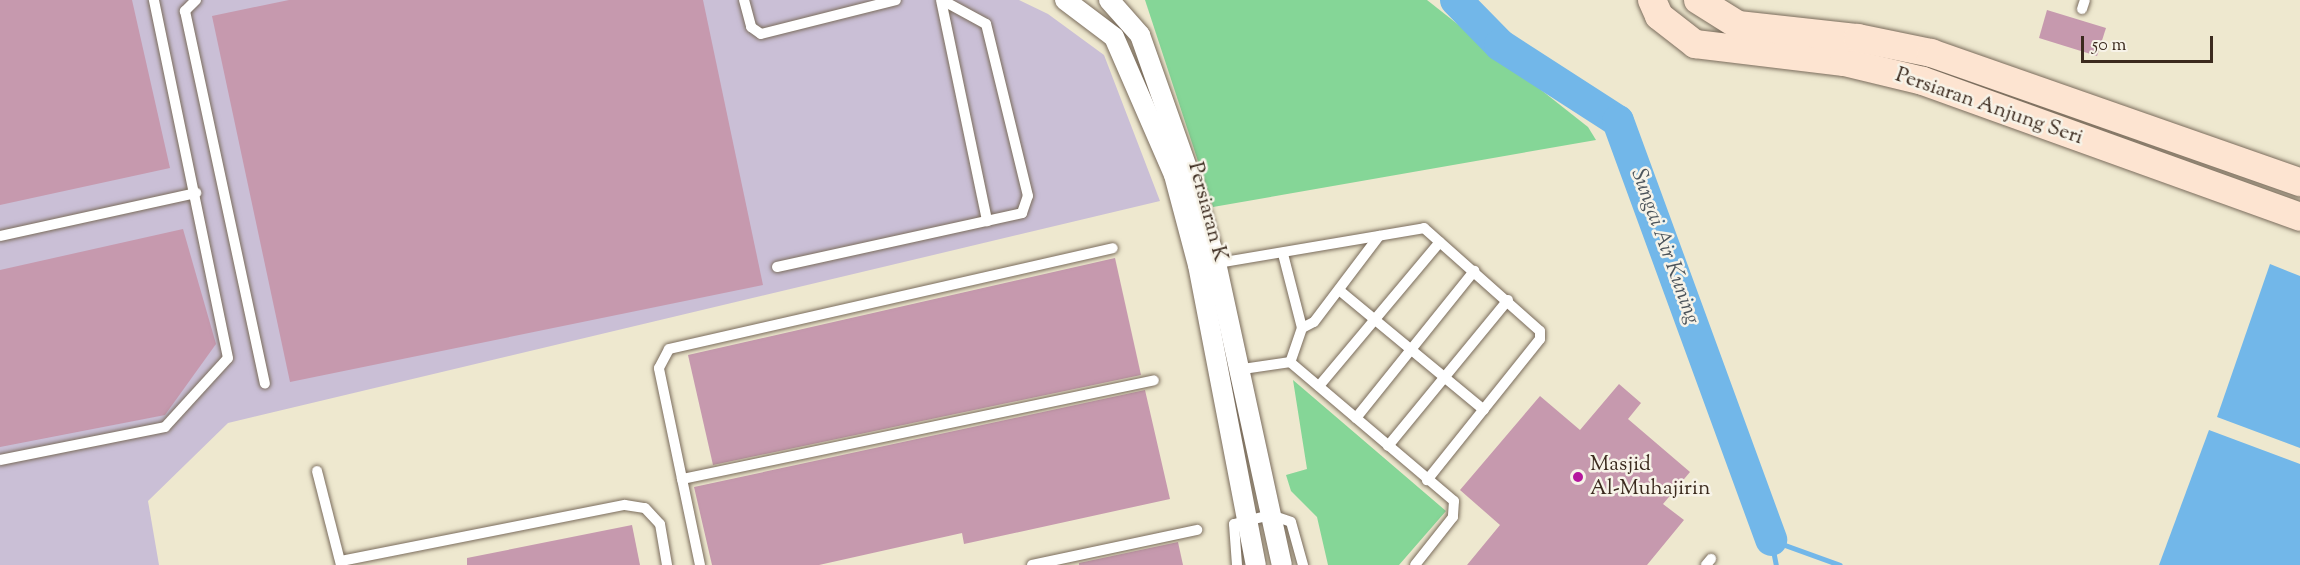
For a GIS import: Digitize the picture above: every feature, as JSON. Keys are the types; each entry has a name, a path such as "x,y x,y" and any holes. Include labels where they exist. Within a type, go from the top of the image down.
{"street":[{"name":"Persiaran K","path":"1065,0 1106,30 1127,59 1207,264 1215,374 1256,565"},
{"name":"Persiaran K","path":"1109,0 1140,35 1239,369 1282,565"},
{"name":"Persiaran Anjung Seri","path":"1652,0 1659,16 1695,44 1844,62 1923,81 2300,217"},
{"name":"Persiaran Anjung Seri","path":"1698,0 1738,25 1858,38 1931,53 2300,182"}],"lane":[{"path":"0,460 165,427 228,358 196,193 154,0"},
{"path":"196,0 185,11 265,383"},
{"path":"744,0 751,27 761,34 896,0"},
{"path":"777,267 1022,213 1028,195 986,24 942,0"},
{"path":"942,0 987,221"},
{"path":"0,236 196,193"},
{"path":"1207,264 1283,254 1424,228 1508,300 1542,335 1427,480"},
{"path":"1302,328 1314,322 1379,236"},
{"path":"1319,386 1440,242"},
{"path":"700,565 658,368 669,349 1113,248"},
{"path":"1283,254 1302,328 1290,362"},
{"path":"1356,418 1474,271"},
{"path":"1339,290 1484,410"},
{"path":"1388,446 1508,300"},
{"path":"1215,374 1290,362 1456,506 1415,565"},
{"path":"682,479 1154,380"},
{"path":"317,471 341,563 625,505 645,508 660,524 667,565"},
{"path":"1237,565 1231,535 1234,524 1271,514 1291,522 1303,565"},
{"path":"1032,565 1197,530"}],"shaded area":[{"path":"0,0 1019,0 1048,14 1104,55 1160,201 228,423 148,501 159,565 0,565"}],"green space":[{"path":"1145,0 1427,0 1588,127 1596,140 1213,207"},
{"path":"1293,380 1446,511 1399,565 1328,565 1317,517 1291,491 1286,475 1307,469"}],"water":[{"path":"2270,264 2300,276 2300,448 2217,417"},
{"path":"2209,430 2300,464 2300,565 2159,565"}],"building":[{"path":"0,0 132,0 170,168 0,205"},
{"path":"289,0 703,0 763,285 290,382 212,16"},
{"path":"2047,10 2106,28 2097,56 2039,38"},
{"path":"183,229 216,344 165,415 0,447 0,270"},
{"path":"1115,258 1141,375 713,465 688,355"},
{"name":"Masjid Al-Muhajirin","path":"1619,384 1641,403 1628,419 1690,472 1663,504 1684,520 1647,565 1467,565 1500,525 1460,490 1540,396 1580,430"},
{"path":"1145,390 1170,499 964,544 962,533 819,565 712,565 694,487"},
{"path":"632,525 640,565 467,565 467,558"},
{"path":"1178,542 1183,565 1079,565 1079,563"}],"waterway":[{"name":"Sungai Air Kuning","path":"1456,0 1500,45 1618,121 1771,540"},
{"path":"1771,540 1840,565"},
{"name":"Sungai Air Kuning","path":"1771,540 1776,565"}],"place":[{"name":"Masjid Al-Muhajirin","path":"1578,477"}]}
